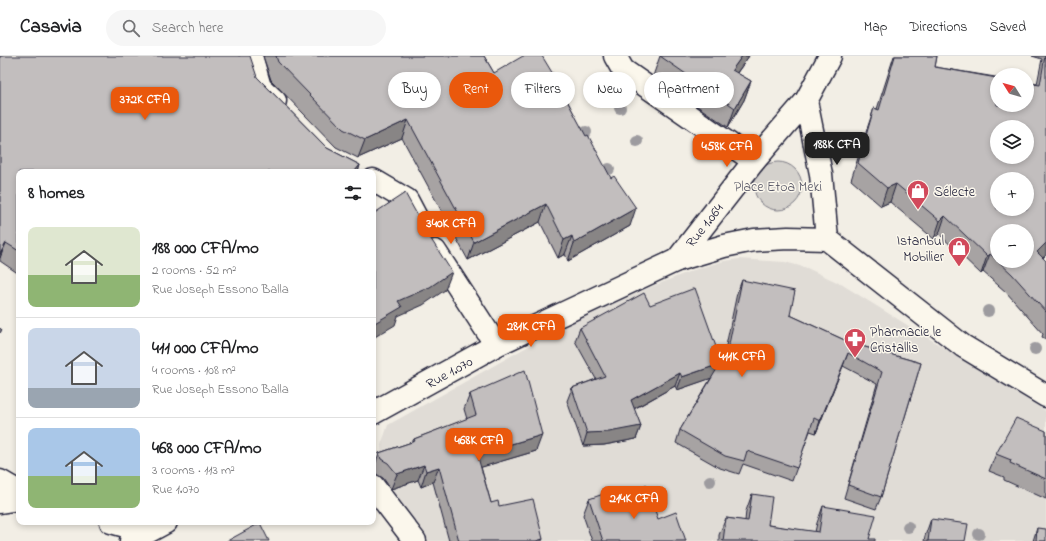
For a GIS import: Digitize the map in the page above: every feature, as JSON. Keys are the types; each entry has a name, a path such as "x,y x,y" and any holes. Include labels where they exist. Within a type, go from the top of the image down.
{"main road":[{"path":"251,56 260,86 286,113"},
{"path":"615,56 623,70 754,161"},
{"name":"Rue 1.064","path":"677,260 754,161 806,101 830,56"},
{"path":"806,101 821,174 827,239 963,346 1046,396"},
{"path":"376,182 406,200 432,248 496,345"},
{"name":"Rue 1.070","path":"376,411 496,345 677,260 724,246 754,240 827,239"},
{"path":"0,481 16,490"},
{"path":"376,490 415,541"},
{"path":"0,502 16,499"},
{"path":"117,525 139,537 161,525"}],"shaded area":[{"path":"739,259 785,262 807,268 841,284 1046,411 1046,541 424,541 388,487 383,473 381,445 388,425 559,329 651,287 696,269 724,261"}],"green space":[{"name":"Place Etoa Meki","path":"778,162 787,164 795,169 800,177 802,186 800,195 795,203 787,208 778,210 769,208 761,203 756,195 754,186 756,177 761,169 769,164"}],"building":[{"path":"0,56 250,56 257,77 327,148 360,165 357,169 16,169 16,249 6,243 0,254"},
{"path":"276,56 484,56 493,72 449,72 449,108 503,108 503,72 496,72 523,56 542,56 552,72 511,72 511,108 571,108 586,136 588,135 611,178 614,176 636,208 574,243 572,236 564,240 546,204 474,242 408,120 365,140 343,129 278,62"},
{"path":"660,56 742,56 732,70 751,81 735,108 734,72 683,72"},
{"path":"895,56 937,56 935,67 990,77 990,112 1034,112 1034,84 1040,85 1046,56 1046,243 1037,252 1046,261 1046,312 1006,268 1034,268 1034,224 990,224 990,254 987,256 945,216 940,221 896,184 887,188 858,163 874,108 879,110"},
{"path":"405,193 429,236 452,272 430,287 398,301 402,307 376,322 376,212"},
{"path":"742,280 795,291 790,315 851,343 921,363 881,497 848,485 882,372 848,353 820,421 814,418 797,468 747,451 744,461 725,456 680,430 720,364 682,377 680,373 631,400 641,426 609,432 587,433 572,388 605,376 580,328 644,293 650,305 695,288 724,369"},
{"path":"525,370 542,435 477,454 491,503 498,501 499,506 533,499 543,539 536,541 459,541 439,467 426,471 424,465 397,474 388,463 381,459 379,453 415,441 414,439 476,415 470,394"},
{"path":"1016,418 1046,431 1046,479 1010,463 1011,460 996,454"},
{"path":"646,485 658,519 676,512 686,541 603,541 589,499 615,490 619,502 641,495"},
{"path":"752,494 772,497 768,525 819,532 823,506 876,515 869,539 875,539 875,541 723,541 726,518 748,521"},
{"path":"931,519 968,524 965,541 928,541"},
{"path":"256,525 261,525 269,541 227,541"},
{"path":"1037,528 1046,529 1046,541 1036,541"}],"place":[{"name":"Sélecte","path":"918,210"},
{"name":"Istanbul Mobilier","path":"959,268"},
{"name":"Pharmacie le Cristallis","path":"855,358"}]}
